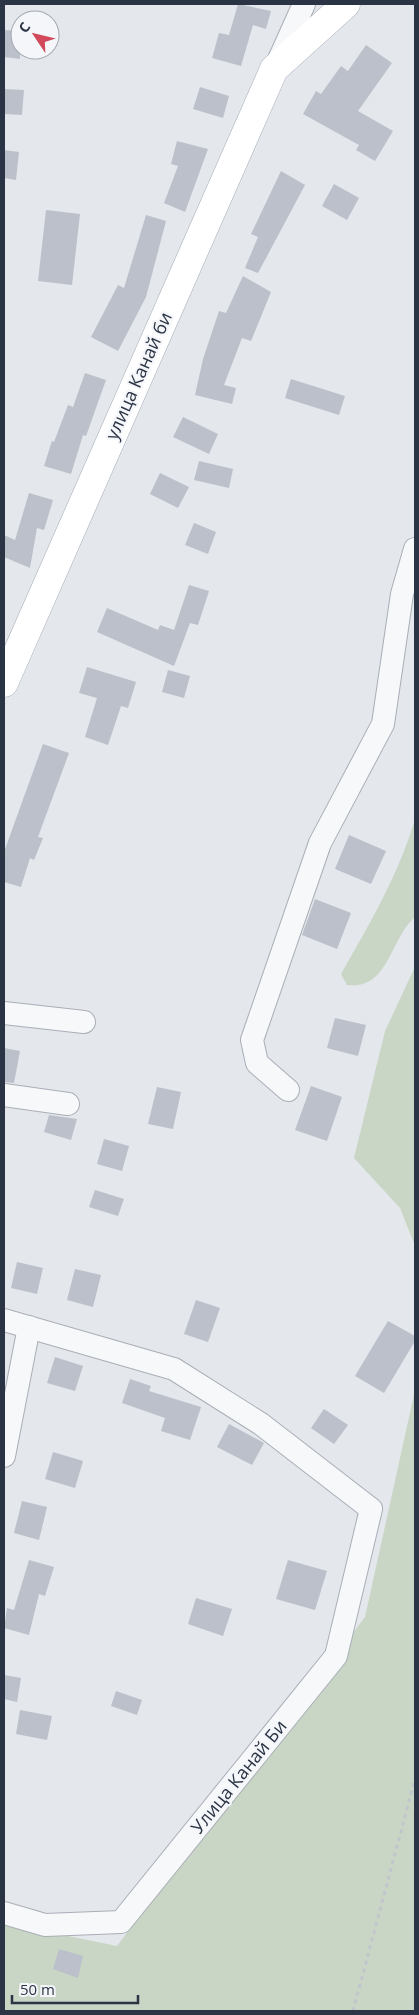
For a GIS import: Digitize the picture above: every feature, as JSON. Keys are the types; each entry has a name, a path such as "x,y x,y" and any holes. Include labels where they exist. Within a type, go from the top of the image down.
{"main road":[{"name":"улица Канай би","path":"4,684 274,69 346,4"}],"street":[{"name":"улица Канай би","path":"274,69 304,4"},
{"path":"288,1090 257,1064 252,1040 320,843 383,724 402,594 415,549"},
{"path":"4,1013 84,1022"},
{"path":"4,1095 68,1104"},
{"path":"4,1320 28,1327 4,1456"},
{"name":"Улица Канай Би","path":"4,1913 45,1925 121,1922 336,1656 371,1509 261,1424 174,1369 28,1327"}],"path":[{"path":"353,2011 415,1779"}],"green space":[{"path":"415,819 415,917 399,938 387,962 372,980 361,984 347,985 341,974 392,879 401,860"},
{"path":"415,967 415,1246 400,1208 354,1158 385,1031"},
{"path":"415,1390 415,2011 4,2011 4,1923 117,1946 365,1617"}],"building":[{"path":"238,4 271,11 266,29 253,25 241,66 212,58 219,33 229,35"},
{"path":"4,30 10,30 10,58 4,57"},
{"path":"366,45 392,63 358,111 393,131 375,161 356,150 359,145 303,114 316,91 321,94 341,66 348,71"},
{"path":"200,87 229,96 223,118 193,109"},
{"path":"4,89 24,90 22,115 4,114"},
{"path":"177,141 208,149 185,212 164,203 178,166 171,164"},
{"path":"4,150 19,152 16,180 4,178"},
{"path":"281,171 305,185 258,273 245,268 258,237 251,234"},
{"path":"334,184 359,198 347,220 322,206"},
{"path":"46,210 80,214 72,285 38,281"},
{"path":"146,215 166,221 146,297 118,351 91,337 118,285 124,288"},
{"path":"243,276 271,292 251,341 242,338 224,385 236,388 232,404 195,395 203,359 219,311 226,313"},
{"path":"85,373 106,380 86,436 83,435 71,474 44,466 52,441 54,442 68,405 73,407"},
{"path":"291,379 345,396 339,415 285,398"},
{"path":"183,417 218,434 209,454 173,437"},
{"path":"199,461 233,469 229,488 194,480"},
{"path":"160,473 189,487 178,508 150,494"},
{"path":"29,493 53,500 44,530 37,528 30,568 4,557 4,535 15,540"},
{"path":"194,523 216,532 208,554 185,545"},
{"path":"189,585 209,591 198,625 190,623 174,666 97,632 107,608 158,630 160,625 174,630"},
{"path":"87,667 136,682 128,708 121,706 108,745 85,737 97,698 79,693"},
{"path":"168,670 190,676 184,698 162,692"},
{"path":"43,744 69,753 38,837 43,838 34,860 30,858 21,887 4,882 4,852"},
{"path":"349,835 386,851 371,884 335,869"},
{"path":"315,899 351,913 337,949 302,935"},
{"path":"335,1018 366,1025 358,1056 327,1048"},
{"path":"4,1048 20,1051 14,1083 4,1082"},
{"path":"311,1086 342,1097 327,1141 295,1130"},
{"path":"157,1087 181,1092 173,1129 148,1124"},
{"path":"49,1115 77,1119 71,1140 44,1132"},
{"path":"104,1139 129,1146 122,1171 97,1164"},
{"path":"95,1190 124,1199 118,1216 89,1207"},
{"path":"17,1262 43,1268 37,1294 11,1288"},
{"path":"75,1269 101,1275 93,1307 67,1300"},
{"path":"196,1300 220,1308 208,1342 184,1334"},
{"path":"388,1321 415,1336 415,1341 384,1393 355,1376"},
{"path":"55,1357 83,1366 75,1391 47,1383"},
{"path":"130,1379 151,1386 149,1391 201,1407 190,1440 161,1431 165,1418 122,1403"},
{"path":"324,1409 348,1425 334,1444 311,1428"},
{"path":"229,1424 264,1443 252,1465 217,1447"},
{"path":"53,1452 83,1461 75,1488 45,1479"},
{"path":"22,1501 47,1507 39,1540 14,1533"},
{"path":"29,1560 54,1567 45,1596 39,1594 29,1635 4,1628 7,1608 14,1610"},
{"path":"288,1560 327,1571 315,1610 276,1599"},
{"path":"196,1598 232,1609 223,1636 188,1624"},
{"path":"4,1675 21,1678 17,1702 4,1699"},
{"path":"116,1691 142,1700 137,1715 111,1706"},
{"path":"20,1710 52,1716 47,1740 16,1734"},
{"path":"59,1949 83,1956 78,1978 53,1969"}]}
